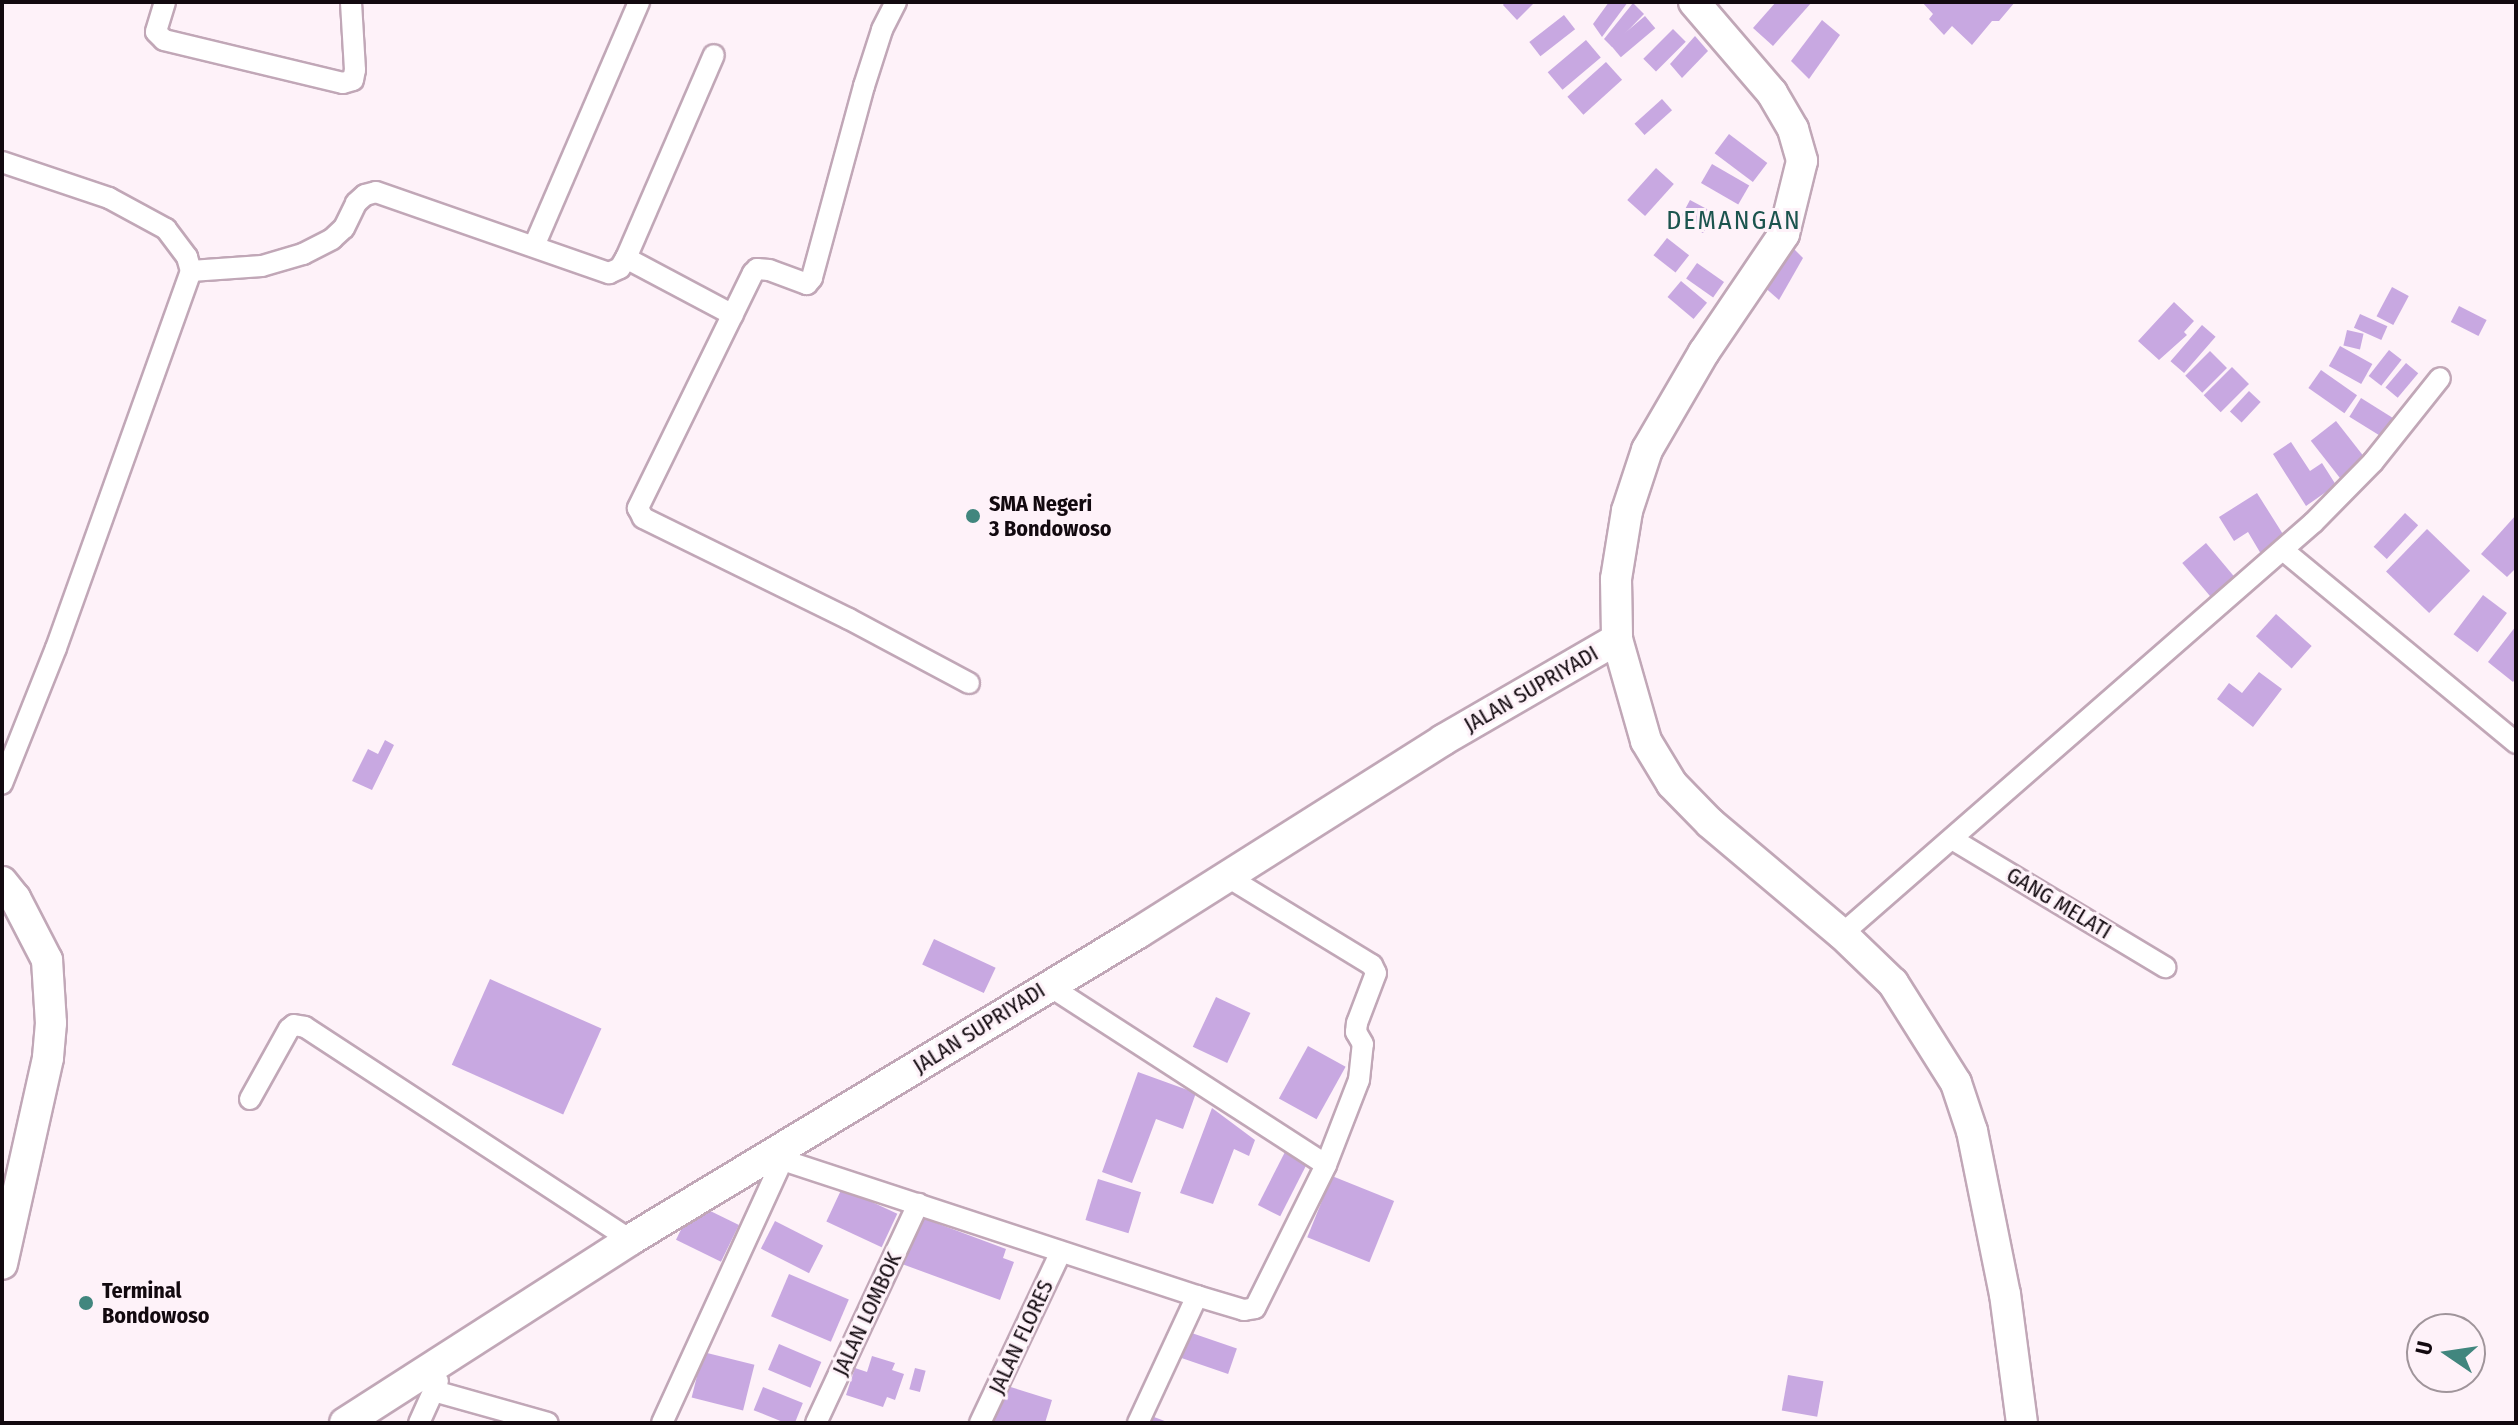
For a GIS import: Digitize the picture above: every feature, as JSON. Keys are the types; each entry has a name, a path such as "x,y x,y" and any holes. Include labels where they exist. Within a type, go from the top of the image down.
{"street":[{"path":"165,2 156,32 164,40 343,83 353,80 355,70 351,2"},
{"path":"534,246 639,2"},
{"path":"896,2 882,30 864,86 812,278 807,284 798,283 757,269 638,508 639,514 969,683"},
{"path":"1694,2 1772,93 1793,129 1802,161 1784,234 1704,352 1647,450 1627,511 1616,579 1617,639 1646,741 1672,784 1710,823 1842,934 1893,983 1956,1083 1972,1131 2005,1294 2022,1423"},
{"path":"191,271 262,266 303,254 332,239 344,228 356,203 365,195 376,192 609,273 620,268 626,258 714,55"},
{"path":"2,162 109,198 166,229 187,257 191,271 56,648 2,784"},
{"path":"626,258 733,315"},
{"path":"1842,934 2283,550 2373,462 2440,378"},
{"path":"2283,550 2516,743"},
{"name":"JALAN SUPRIYADI","path":"345,1423 630,1240 786,1153 1048,985 1228,877 1443,740 1617,639"},
{"name":"GANG MELATI","path":"1952,839 2165,967"},
{"path":"662,1423 786,1153 918,1204 1061,1252 1244,1310 1255,1308 1326,1165 1359,1080 1363,1044 1356,1028 1375,969 1228,877"},
{"path":"2,882 15,898 47,960 51,1023 48,1058 2,1264"},
{"path":"1048,985 1326,1165"},
{"path":"250,1099 289,1029 305,1027 630,1240"},
{"name":"JALAN LOMBOK","path":"816,1423 918,1204"},
{"name":"JALAN FLORES","path":"980,1423 1061,1252"},
{"path":"1138,1423 1197,1296"},
{"path":"419,1423 449,1356"},
{"path":"434,1391 548,1423"}],"building":[{"path":"1505,2 1535,2 1517,20 1503,5"},
{"path":"1609,2 1628,2 1602,37 1593,24"},
{"path":"1776,2 1812,2 1773,46 1753,28"},
{"path":"1922,2 2015,2 1999,21 1992,21 1972,45 1952,26 1944,35 1929,19 1933,14"},
{"path":"1633,3 1644,14 1612,47 1604,39"},
{"path":"1564,15 1575,29 1540,56 1529,42"},
{"path":"1645,16 1655,28 1621,57 1611,45"},
{"path":"1822,20 1840,35 1809,79 1791,61"},
{"path":"1673,29 1686,42 1656,71 1643,59"},
{"path":"1695,36 1708,51 1682,78 1670,64"},
{"path":"1586,40 1601,58 1562,90 1548,72"},
{"path":"1606,62 1622,80 1583,115 1567,97"},
{"path":"1662,99 1672,110 1645,135 1635,124"},
{"path":"1729,134 1767,163 1753,182 1715,153"},
{"path":"1712,164 1749,186 1738,205 1701,183"},
{"path":"1656,168 1674,184 1645,216 1627,200"},
{"path":"1690,200 1714,213 1703,233 1679,220"},
{"path":"1667,238 1689,255 1676,273 1653,255"},
{"path":"1791,246 1803,258 1779,300 1762,285"},
{"path":"1697,263 1724,282 1713,297 1686,279"},
{"path":"1681,281 1707,303 1694,319 1668,297"},
{"path":"2392,287 2409,296 2393,325 2377,316"},
{"path":"2174,302 2194,321 2184,332 2187,335 2159,360 2138,341"},
{"path":"2459,306 2487,320 2478,336 2451,322"},
{"path":"2360,314 2387,326 2381,340 2354,328"},
{"path":"2202,325 2216,337 2184,373 2171,361"},
{"path":"2347,330 2364,334 2360,349 2343,346"},
{"path":"2340,346 2372,364 2361,384 2329,366"},
{"path":"2389,350 2402,360 2381,386 2369,376"},
{"path":"2210,351 2227,368 2202,393 2185,376"},
{"path":"2406,363 2418,373 2398,398 2385,388"},
{"path":"2232,367 2249,384 2221,412 2204,395"},
{"path":"2321,370 2357,395 2344,413 2308,388"},
{"path":"2249,391 2261,402 2242,422 2230,411"},
{"path":"2361,398 2395,419 2383,438 2349,417"},
{"path":"2336,421 2366,460 2341,479 2311,441"},
{"path":"2291,442 2310,471 2322,463 2336,485 2306,506 2273,454"},
{"path":"2257,493 2286,539 2261,554 2248,532 2234,541 2219,517"},
{"path":"2405,513 2418,525 2387,559 2374,547"},
{"path":"2516,515 2516,568 2507,577 2481,554"},
{"path":"2427,529 2470,571 2429,613 2386,571"},
{"path":"2206,543 2236,579 2212,599 2182,563"},
{"path":"2483,595 2507,613 2477,652 2454,634"},
{"path":"2276,614 2312,646 2292,668 2256,636"},
{"path":"2516,626 2516,678 2513,682 2488,662"},
{"path":"2259,672 2282,689 2253,727 2217,699 2229,683 2242,693"},
{"path":"385,740 394,745 372,790 352,781 368,749 378,754"},
{"path":"934,939 996,968 984,993 922,964"},
{"path":"490,979 601,1029 563,1114 452,1065"},
{"path":"1216,997 1250,1013 1227,1063 1193,1047"},
{"path":"1308,1046 1346,1067 1317,1119 1279,1098"},
{"path":"1138,1072 1196,1093 1183,1129 1156,1119 1132,1183 1102,1172"},
{"path":"1212,1108 1255,1140 1249,1156 1234,1149 1213,1204 1180,1193"},
{"path":"1287,1148 1309,1159 1280,1216 1258,1205"},
{"path":"1332,1176 1394,1201 1369,1262 1307,1237"},
{"path":"1098,1179 1141,1192 1128,1233 1085,1220"},
{"path":"842,1188 897,1214 882,1247 826,1222"},
{"path":"694,1203 739,1225 721,1262 676,1240"},
{"path":"920,1217 1006,1249 1003,1258 1014,1262 1000,1300 902,1264"},
{"path":"775,1221 823,1246 809,1273 761,1249"},
{"path":"789,1274 849,1299 831,1342 771,1316"},
{"path":"1183,1330 1237,1349 1228,1374 1174,1356"},
{"path":"779,1344 821,1362 810,1388 768,1370"},
{"path":"703,1352 754,1365 743,1410 692,1398"},
{"path":"872,1356 895,1363 892,1370 904,1374 895,1400 887,1397 883,1407 846,1395 855,1368 867,1372"},
{"path":"915,1368 926,1371 920,1392 909,1389"},
{"path":"1788,1375 1823,1381 1817,1417 1782,1410"},
{"path":"1001,1384 1052,1400 1045,1423 988,1423"},
{"path":"763,1387 803,1403 795,1423 785,1423 754,1410"},
{"path":"1154,1417 1170,1423 1151,1423"}],"place":[{"name":"SMA Negeri 3 Bondowoso","path":"973,516"},
{"name":"Terminal Bondowoso","path":"86,1303"}],"district":[{"name":"DEMANGAN","path":"1734,221"}]}
